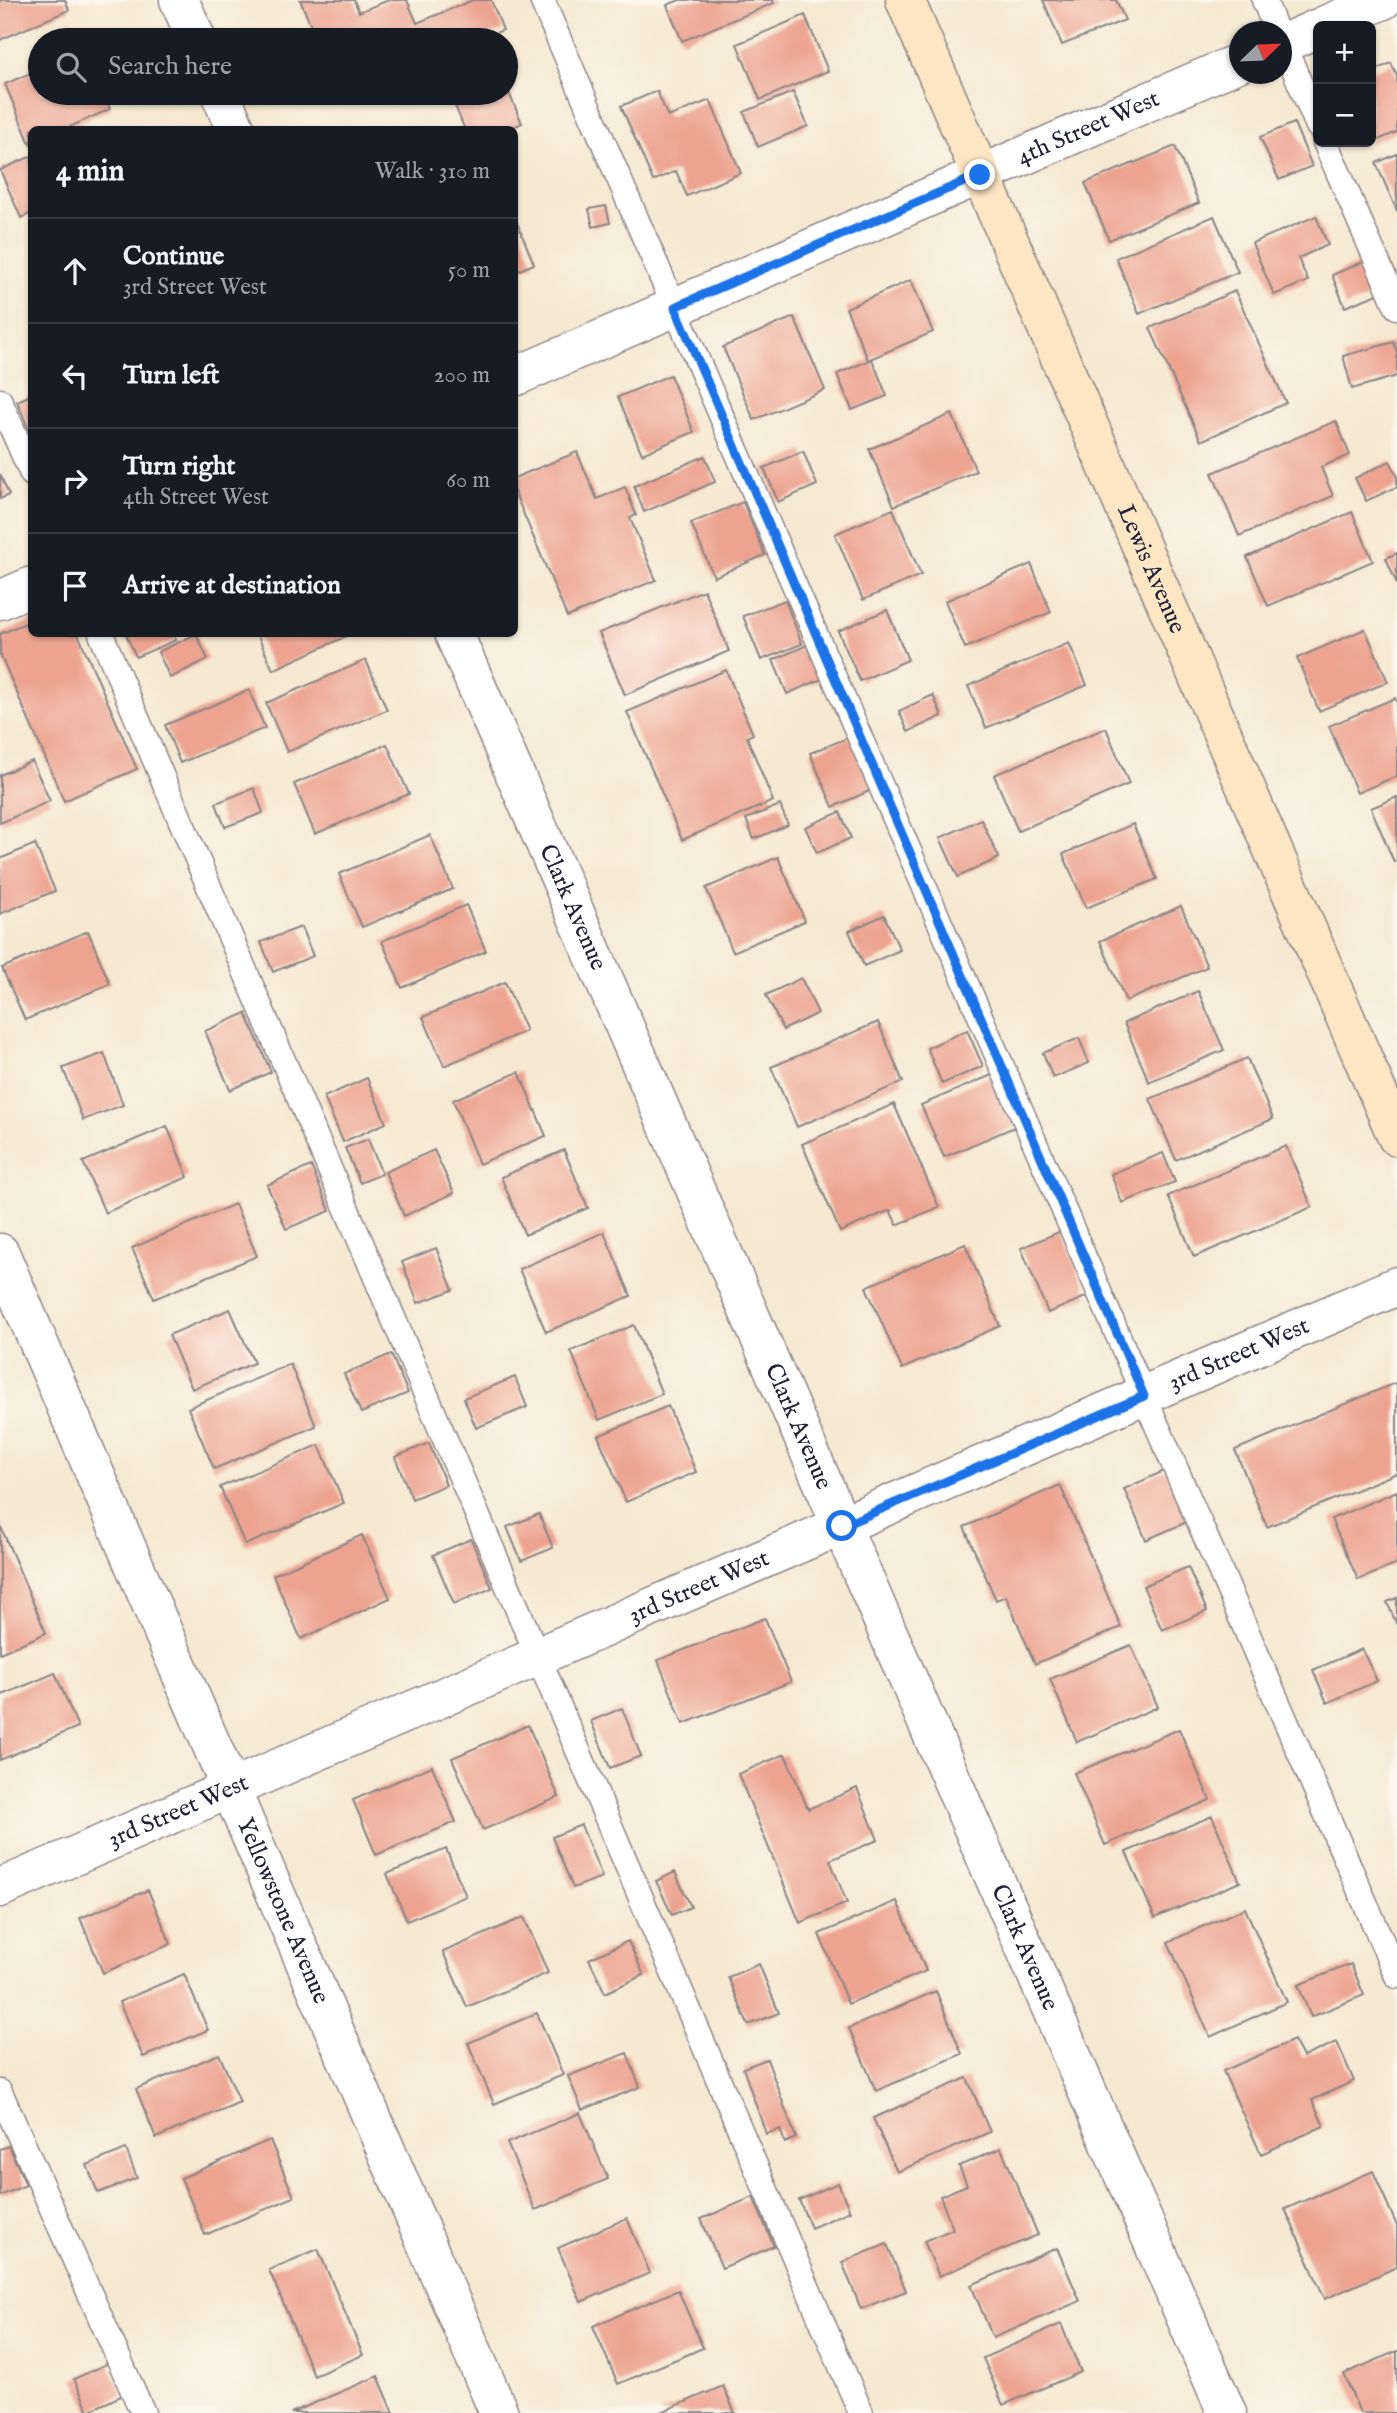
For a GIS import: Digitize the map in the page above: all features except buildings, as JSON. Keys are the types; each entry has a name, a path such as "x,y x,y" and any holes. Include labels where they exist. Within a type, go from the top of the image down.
{"street":[{"path":"179,0 192,28"},
{"name":"Lewis Avenue","path":"905,0 1397,1137"},
{"path":"1335,21 1384,0"},
{"path":"1292,36 1313,30"},
{"name":"4th Street West","path":"518,375 1229,67"},
{"path":"225,105 234,126"},
{"path":"0,600 28,588"},
{"name":"Clark Avenue","path":"455,637 1227,2413"},
{"name":"Yellowstone Avenue","path":"0,1253 499,2413"},
{"name":"3rd Street West","path":"0,1888 1397,1286"}],"lane":[{"path":"542,0 1397,1976"},
{"path":"1264,0 1273,21"},
{"path":"1292,66 1313,114"},
{"path":"1327,147 1397,307"},
{"path":"0,401 28,465"},
{"path":"102,637 862,2413"},
{"path":"0,2092 143,2413"}],"route":[{"path":"842,1526 1144,1396 675,307 980,175"}]}
